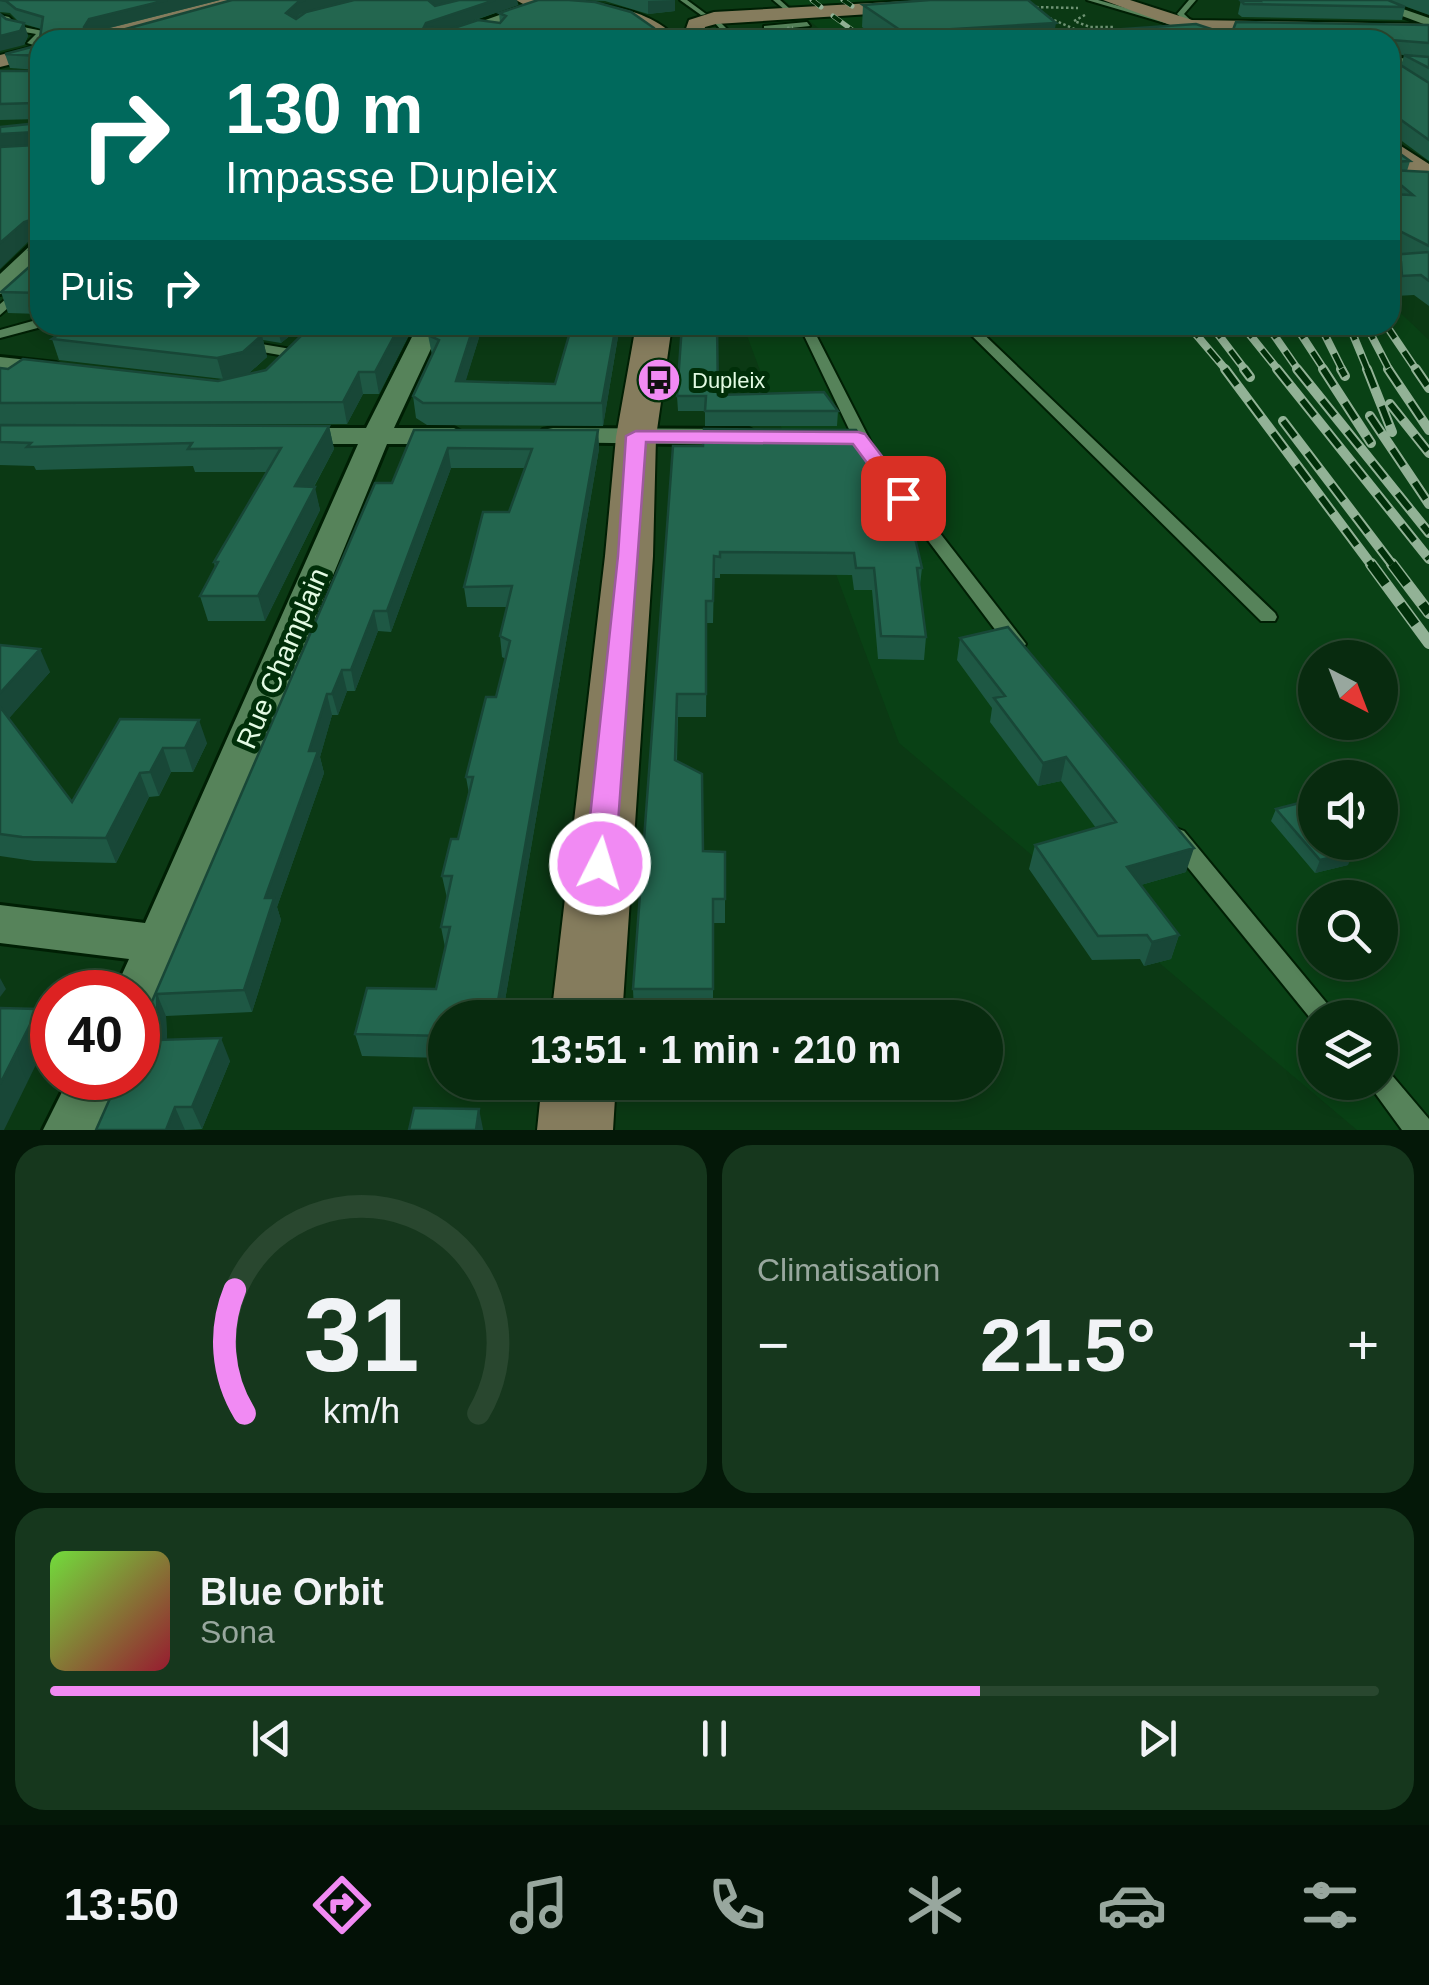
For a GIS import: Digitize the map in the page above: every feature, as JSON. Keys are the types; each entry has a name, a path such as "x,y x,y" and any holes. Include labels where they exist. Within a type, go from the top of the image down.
{"street":[{"path":"120,30 237,0"},
{"path":"140,30 257,0"},
{"path":"525,0 586,3 624,12 664,30"},
{"path":"1112,0 1204,30"},
{"path":"1193,26 1212,0"},
{"path":"1365,0 1429,22"},
{"path":"466,30 549,3"},
{"path":"697,27 699,22 723,17 941,4"},
{"path":"1193,26 1273,30"},
{"path":"1400,32 1429,30"},
{"path":"1,70 30,55"},
{"path":"1400,63 1429,65"},
{"path":"1400,158 1422,182"},
{"path":"0,253 30,257"},
{"path":"0,288 30,264"},
{"path":"270,373 310,335"},
{"name":"Rue Champlain","path":"147,970 376,436 425,335"},
{"path":"588,1000 629,556 636,436 652,335"},
{"path":"0,365 74,374"},
{"path":"251,436 482,436"},
{"path":"520,436 769,438"},
{"path":"826,438 858,438"},
{"path":"0,924 158,944"},
{"path":"69,1130 84,1100"},
{"path":"575,1130 578,1100"}],"lane":[{"path":"683,0 697,27"},
{"path":"776,0 787,9"},
{"path":"1090,0 1155,20 1193,26"},
{"path":"1193,0 1180,14 1193,26"},
{"path":"0,18 8,18 16,28 30,30"},
{"path":"766,30 803,21 814,30"},
{"path":"716,23 723,30"},
{"path":"475,27 490,30"},
{"path":"30,270 0,314 5,332 30,326"},
{"path":"810,335 858,438 1030,662"},
{"path":"977,335 1268,617"},
{"path":"222,341 291,353"},
{"path":"1166,825 1311,1000"},
{"path":"1395,1100 1420,1130"}],"path":[{"path":"1022,8 1033,7"},
{"path":"1061,24 1076,23"},
{"path":"1110,28 1116,30"}],"shaded area":[{"path":"784,0 937,0 1007,30 821,30"},
{"path":"1400,312 1429,340 1429,1130 1357,1130 1321,1100 1398,1100 1398,1000 1298,1000 1298,1080 899,743 747,335 1400,335"}],"building":[{"path":"0,0 167,0 89,19 84,27 87,30 41,30 43,17 16,9"},
{"path":"232,0 305,0 286,13 296,19 306,12 354,0 428,0 435,6 459,0 495,0 426,23 424,27 448,30 122,30"},
{"path":"538,0 595,2 631,12 654,28 448,30 478,20 500,23 506,16 499,13"},
{"path":"1028,0 1056,23 900,30 863,5"},
{"path":"1388,0 1405,7 1241,1"},
{"path":"0,14 24,23 20,31 0,36"},
{"path":"1236,22 1429,25 1429,43 1400,41 1400,30 1233,30"},
{"path":"1196,24 1214,30 1110,30"},
{"path":"30,47 30,56 5,54"},
{"path":"1404,55 1429,57 1429,68"},
{"path":"1400,65 1429,83 1429,140 1400,119"},
{"path":"0,71 30,71 30,103 0,104"},
{"path":"30,124 30,132 0,134 0,127"},
{"path":"30,145 30,220 0,243 0,147"},
{"path":"1400,171 1429,172 1429,246 1400,231 1400,194 1413,195 1400,184"},
{"path":"1429,252 1429,281 1421,275 1402,276 1400,254"},
{"path":"30,266 30,293 1,292"},
{"path":"58,335 262,335 243,352 217,358 52,339"},
{"path":"302,335 395,335 375,372 359,372 343,402 0,403 0,368 8,369 23,359 218,381 266,370"},
{"path":"428,335 471,335 456,381 555,384 569,335 614,335 602,403 423,403 413,396 439,340"},
{"path":"681,335 717,335 718,395 824,392 838,411 705,411 706,396 677,396"},
{"path":"0,425 329,426 295,486 315,487 258,596 200,596 218,562 214,562 281,448 188,449 192,443 27,447 31,443 0,442"},
{"path":"704,429 856,430 905,495 922,568 917,568 926,637 881,636 874,568 856,568 854,553 720,552 720,557 714,556 713,601 706,601 706,694 677,694 675,760 702,774 703,851 725,852 725,899 713,899 713,989 633,989 673,446 703,446"},
{"path":"414,430 598,430 498,1000 428,1000 428,1036 355,1034 367,988 436,989 450,927 441,927 452,876 442,876 451,839 458,839 473,777 466,777 486,697 496,697 510,641 500,636 512,586 464,587 483,512 509,512 532,449 448,448 387,611 374,611 351,670 342,670 332,694 327,694 309,751 318,751 265,898 274,898 244,990 160,994 160,983 375,483 392,483"},
{"path":"1008,627 1194,848 1127,867 1179,935 1152,942 1147,935 1098,936 1035,845 1116,822 1066,757 1043,763 994,698 1005,696 960,638"},
{"path":"0,645 40,649 0,693"},
{"path":"0,707 72,802 120,719 199,720 185,748 163,748 150,772 140,773 106,838 22,837 0,834"},
{"path":"1298,803 1298,834 1276,809"},
{"path":"0,1008 30,1009 30,1025 0,1084"},
{"path":"221,1038 192,1107 175,1107 166,1130 96,1130 109,1100 160,1100 160,1040"},
{"path":"414,1108 479,1109 476,1130 409,1130"}],"railway":[{"path":"812,0 821,7"},
{"path":"843,0 852,6"},
{"path":"833,16 852,30"},
{"path":"1196,335 1227,371"},
{"path":"1219,335 1246,371"},
{"path":"1250,335 1279,371"},
{"path":"1274,335 1299,371"},
{"path":"1302,335 1325,371"},
{"path":"1325,335 1343,371"},
{"path":"1353,335 1368,371"},
{"path":"1371,335 1390,371"},
{"path":"1393,335 1417,371"},
{"path":"1225,369 1373,567"},
{"path":"1244,369 1250,377"},
{"path":"1277,369 1429,559"},
{"path":"1297,369 1429,533"},
{"path":"1323,369 1371,443"},
{"path":"1341,369 1345,376"},
{"path":"1367,369 1392,432"},
{"path":"1388,369 1429,430"},
{"path":"1416,369 1429,388"},
{"path":"1390,404 1429,453"},
{"path":"1370,416 1429,504"},
{"path":"1283,421 1394,567"},
{"path":"1371,564 1429,643"},
{"path":"1392,564 1429,613"}],"place":[{"name":"Dupleix","path":"659,380"}],"route":[{"path":"600,864 629,556 636,436 858,438 903,498"}]}
